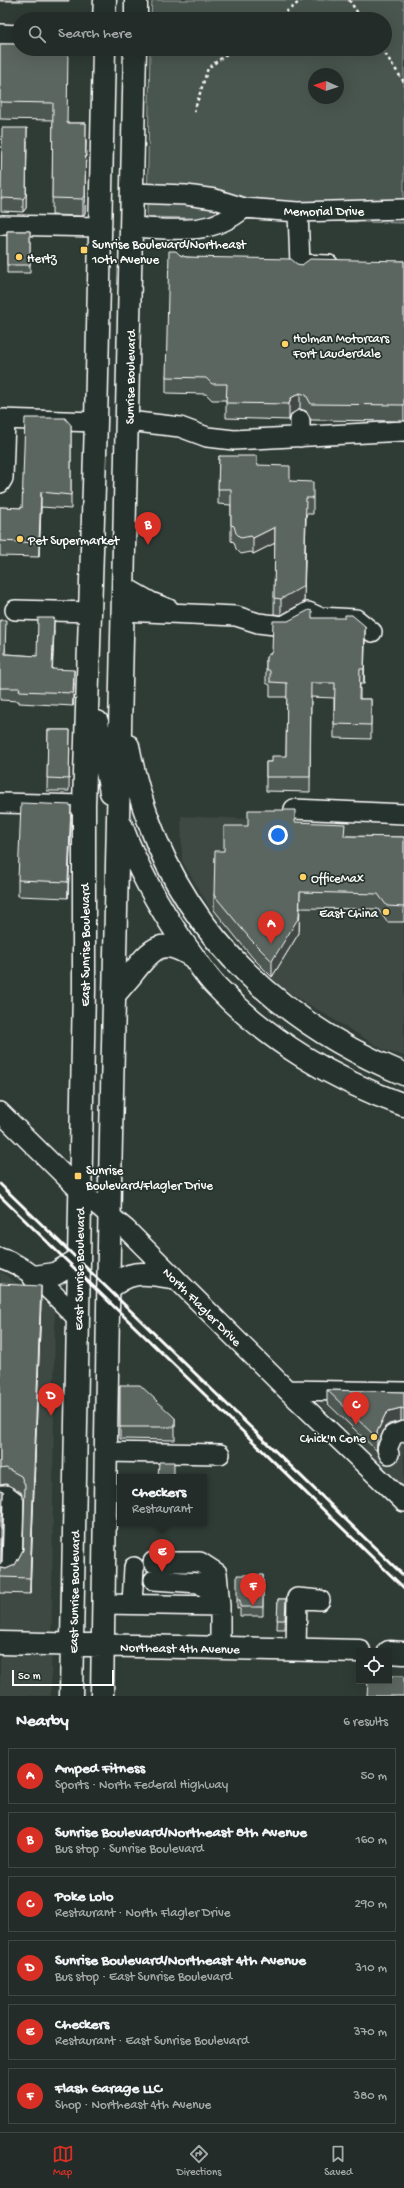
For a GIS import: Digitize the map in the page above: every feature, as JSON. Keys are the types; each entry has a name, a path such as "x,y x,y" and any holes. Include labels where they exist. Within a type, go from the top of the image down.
{"main road":[{"path":"104,12 105,0"},
{"path":"136,0 136,12"},
{"path":"104,56 90,673 102,752 118,817 140,871 154,898 195,959 215,985 274,1036 311,1061 350,1083 404,1105"},
{"name":"Sunrise Boulevard","path":"122,706 135,56"},
{"path":"101,179 111,203 131,227"},
{"path":"97,376 112,405 120,416 128,421"},
{"name":"East Sunrise Boulevard","path":"71,1696 79,1190 84,988 84,805 90,673"},
{"path":"102,1696 109,1216 122,706"},
{"path":"122,706 135,777 148,821 164,859 185,896 208,929 233,960 262,989 288,1010 345,1047 404,1074"},
{"path":"114,995 141,961 155,948 163,945 172,946 195,959"},
{"path":"34,1277 55,1274 78,1260"},
{"path":"108,1289 122,1278 131,1274 140,1273 172,1277"},
{"path":"77,1318 90,1333 106,1366"},
{"name":"Northeast 4th Avenue","path":"0,1643 356,1651"}],"street":[{"path":"0,34 12,35"},
{"name":"Memorial Drive","path":"132,193 186,195 215,199 244,208 298,212 404,209"},
{"path":"131,227 199,229 219,225 232,219 244,208"},
{"path":"298,212 295,266 348,265"},
{"path":"2,226 100,227"},
{"path":"0,483 3,478 3,419 96,422"},
{"path":"128,421 180,427 207,437 221,439 300,428 404,431"},
{"path":"124,586 159,609"},
{"path":"123,612 159,609 182,614 236,616 258,623 282,626 308,612 319,618 356,619 372,632"},
{"path":"7,610 91,612"},
{"path":"0,803 84,805"},
{"path":"294,809 404,814"},
{"name":"North Flagler Drive","path":"0,1112 79,1190 126,1229 172,1277 287,1390 404,1502"},
{"path":"0,1258 14,1261 34,1277 77,1318"},
{"path":"287,1390 404,1392"},
{"path":"371,1470 396,1456 387,1449 393,1435 404,1431"},
{"path":"105,1452 220,1454"},
{"path":"0,1495 6,1495 14,1502 6,1535 12,1565 6,1574 0,1574"},
{"path":"103,1566 145,1570 200,1562 217,1573 220,1648"},
{"path":"132,1604 145,1570"},
{"path":"296,1650 297,1598 320,1600"},
{"path":"103,1604 219,1602"}],"path":[{"path":"286,12 302,0"},
{"path":"349,0 357,12"},
{"path":"194,112 208,68 224,56"},
{"path":"387,56 404,82"}],"shaded area":[{"path":"152,0 404,0 404,223 147,217 150,56 392,56 392,12 151,12"},
{"path":"181,816 404,826 404,1056 384,1050 273,983 214,915 182,861"},
{"path":"0,1271 55,1310 51,1696 0,1696"},
{"path":"314,1398 404,1399 404,1488"}],"building":[{"path":"0,44 12,44 12,56 68,56 67,123 86,123 85,196 83,199 52,198 53,103 0,102"},
{"path":"2,128 27,128 26,195 23,199 1,198"},
{"name":"Hertz","path":"7,231 30,231 30,265 7,265"},
{"name":"Holman Motorcars Fort Lauderdale","path":"169,251 176,251 180,255 186,257 291,259 297,264 302,265 310,259 404,261 404,405 311,404 306,395 300,393 291,398 289,404 226,403 227,384 212,384 206,378 166,377"},
{"path":"25,418 65,418 71,425 71,495 41,492 39,543 0,541 0,507 22,508"},
{"path":"219,456 257,456 257,465 290,466 290,481 313,482 313,498 306,498 304,586 281,599 274,598 275,527 253,538 251,536 241,538 236,533 234,526 231,525 231,489 218,489"},
{"path":"309,610 312,611 312,618 345,618 345,615 352,615 365,626 364,669 360,669 359,699 371,699 371,725 334,724 335,683 311,683 310,777 266,777 266,762 272,762 272,756 286,756 287,683 270,682 270,671 266,669 266,657 272,652 273,621 288,621"},
{"path":"38,618 54,618 52,669 74,670 73,693 19,691 20,688 0,688 0,620 6,620 5,654 37,656"},
{"path":"48,730 70,730 69,779 47,778"},
{"path":"21,803 71,805 68,882 18,880"},
{"path":"248,810 295,810 295,822 345,824 344,836 404,837 404,907 387,906 378,894 300,892 299,917 272,961 252,941 214,895 215,851 224,851 224,826 248,826"},
{"path":"0,1284 41,1286 30,1578 0,1577 0,1568 6,1569 15,1565 23,1550 25,1485 21,1476 6,1468 0,1469"},
{"path":"120,1385 140,1385 175,1418 175,1427 120,1427"},
{"path":"327,1390 404,1392 404,1409 401,1408 389,1411 385,1415 377,1432 377,1438"},
{"path":"159,1462 174,1462 174,1474 158,1474"},
{"path":"0,1490 3,1491 1,1546 0,1546"},
{"path":"237,1575 263,1575 263,1607 240,1607 240,1600 237,1600"},
{"path":"278,1599 286,1599 285,1620 277,1620"},
{"path":"392,1676 404,1676 404,1696 367,1696 368,1684 392,1684"}],"railway":[{"path":"0,1184 404,1576"},
{"path":"0,1196 404,1588"}],"place":[{"name":"Sunrise Boulevard/Northeast 10th Avenue","path":"84,250"},
{"name":"Hertz","path":"19,257"},
{"name":"Holman Motorcars Fort Lauderdale","path":"285,344"},
{"name":"Pet Supermarket","path":"20,539"},
{"name":"Sunrise Boulevard/Northeast 8th Avenue","path":"148,545"},
{"name":"OfficeMax","path":"303,877"},
{"name":"East China","path":"386,912"},
{"name":"Amped Fitness","path":"271,944"},
{"name":"Sunrise Boulevard/Flagler Drive","path":"78,1176"},
{"name":"Sunrise Boulevard/Northeast 4th Avenue","path":"51,1416"},
{"name":"Poke Lolo","path":"356,1425"},
{"name":"Chick'n Cone","path":"374,1437"},
{"name":"Checkers","path":"162,1572"},
{"name":"Flash Garage LLC","path":"253,1606"}]}
